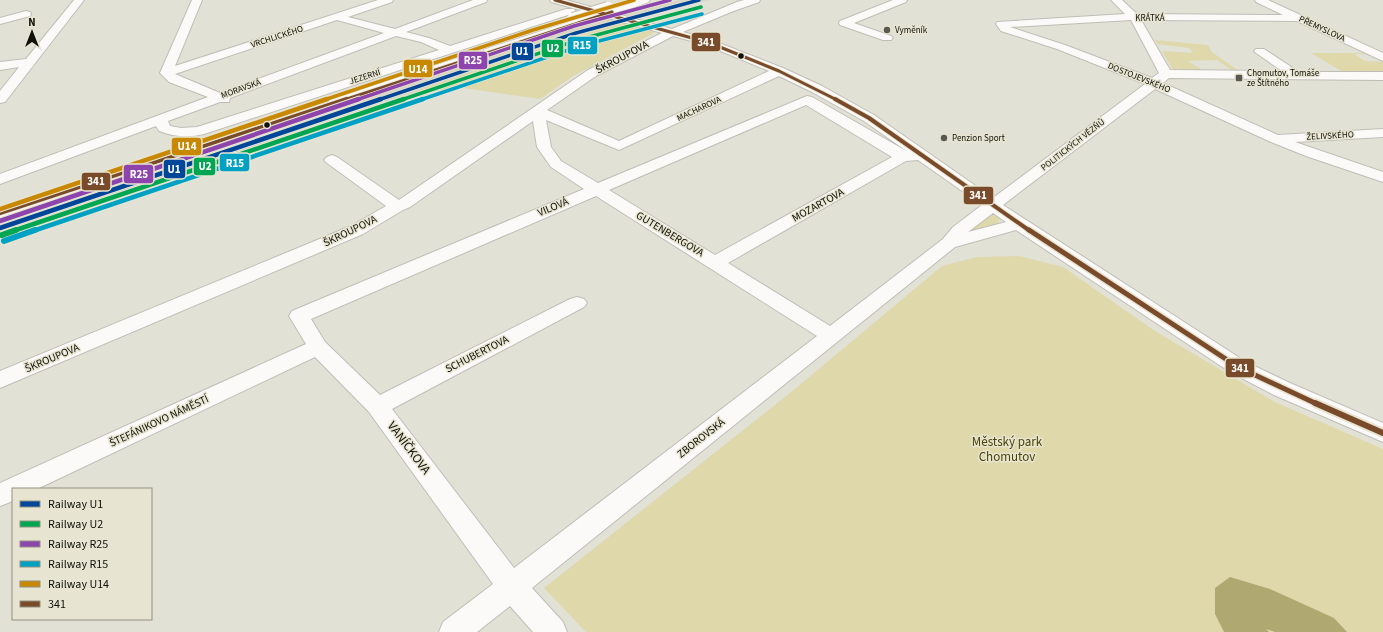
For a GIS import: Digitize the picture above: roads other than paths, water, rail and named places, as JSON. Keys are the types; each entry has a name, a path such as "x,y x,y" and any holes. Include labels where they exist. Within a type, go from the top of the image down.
{"highway":[{"path":"611,9 630,0"},
{"path":"0,206 575,17 645,0"},
{"path":"0,213 575,17"}],"street":[{"path":"0,98 79,0"},
{"path":"197,0 166,73 173,79 220,97 252,113"},
{"name":"VRCHLICKÉHO","path":"166,73 388,0"},
{"name":"MORAVSKÁ","path":"0,179 482,0"},
{"path":"555,0 710,43 817,89 869,118 1019,224 1238,367 1282,389 1383,433"},
{"name":"ŠKROUPOVA","path":"0,380 357,230 397,206 404,204 592,73 625,54 673,32 740,4 755,0"},
{"path":"887,38 844,23 902,0"},
{"path":"1116,0 1134,18 1166,74 1383,76"},
{"name":"PŘEMYSLOVA","path":"1260,0 1383,57"},
{"path":"0,21 26,14"},
{"path":"337,17 425,40 449,50"},
{"name":"JEZERNÍ","path":"163,124 164,128 172,132 185,133 199,131 449,50 575,17"},
{"name":"KRÁTKÁ","path":"1001,24 1134,18 1299,18"},
{"name":"DOSTOJEVSKÉHO","path":"1001,24 1005,29 1061,47 1153,83 1276,139 1383,178"},
{"path":"1260,51 1297,76"},
{"path":"0,66 30,62"},
{"name":"MACHAROVA","path":"538,111 619,146 779,72"},
{"name":"POLITICKÝCH VĚZŇŮ","path":"993,205 1166,74"},
{"name":"VILOVÁ","path":"299,316 807,100 903,157"},
{"name":"GUTENBERGOVA","path":"538,111 544,147 556,164 716,262 832,336"},
{"name":"ŽELIVSKÉHO","path":"1276,139 1383,133"},
{"name":"MOZARTOVA","path":"716,262 903,157 923,155"},
{"path":"332,160 397,206"},
{"name":"ZBOROVSKÁ","path":"454,632 832,336 948,243 959,231 993,205"},
{"name":"ZBOROVSKÁ","path":"948,243 1019,224"},
{"name":"SCHUBERTOVA","path":"377,406 577,303"},
{"name":"VANÍČKOVA","path":"299,316 318,347 377,406 511,586 552,632"},
{"name":"ŠTEFÁNIKOVO NÁMĚSTÍ","path":"15,488 318,347"},
{"name":"ŠTEFÁNIKOVO NÁMĚSTÍ","path":"0,495 12,489"}],"railway":[{"path":"8,231 223,157 327,117"},
{"path":"0,234 11,230"}],"rail line":[{"name":"U14","path":"0,209 533,30 634,0"},
{"name":"R25","path":"0,221 574,26 670,0"},
{"name":"U1","path":"0,228 576,33 699,0"},
{"name":"U2","path":"2,235 578,40 701,7"},
{"name":"R15","path":"4,241 580,46 702,14"}],"place":[{"name":"Vyměník","path":"887,30"},
{"name":"Chomutov, Tomáše ze Štítného","path":"1239,78"},
{"name":"Penzion Sport","path":"944,138"}],"park label":[{"name":"Městský park Chomutov","path":"1007,450"}]}
